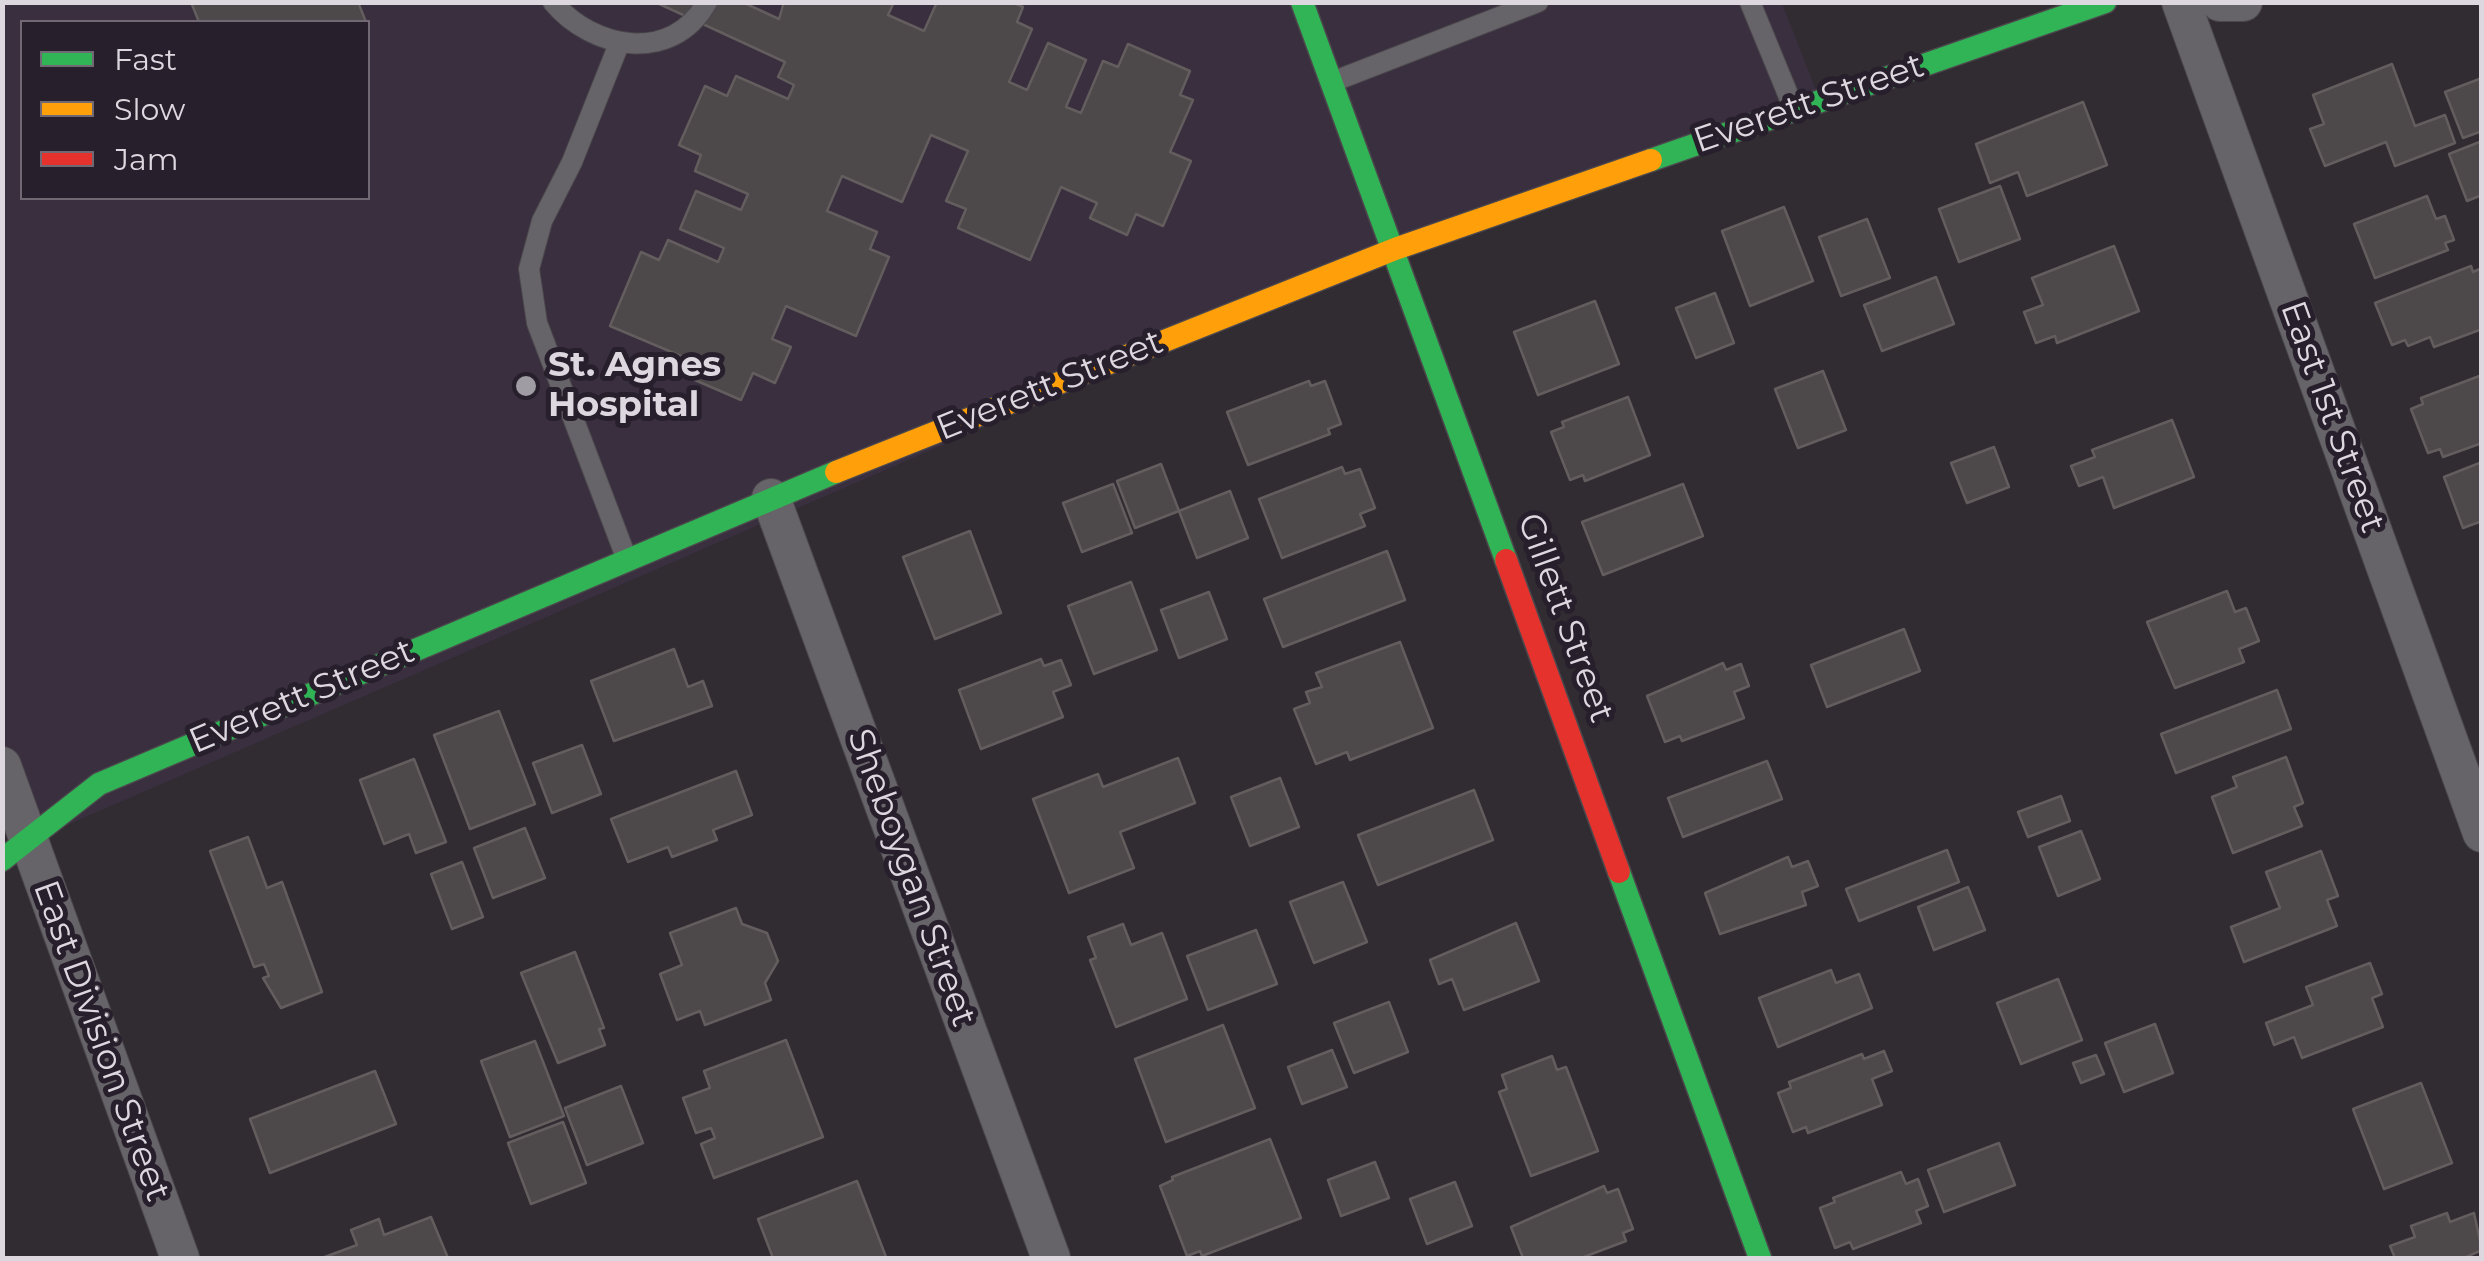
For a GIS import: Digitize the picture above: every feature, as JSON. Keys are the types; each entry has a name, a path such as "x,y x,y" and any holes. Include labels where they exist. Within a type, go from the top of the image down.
{"street":[{"name":"Gillett Street","path":"1302,2 1760,1258"},
{"name":"Everett Street","path":"15,851 99,784 771,498 1395,249 2105,2"},
{"name":"East 1st Street","path":"2181,2 2482,832"},
{"path":"2220,2 2243,2"},
{"name":"Sheboygan Street","path":"771,498 1052,1258"},
{"name":"East Division Street","path":"2,766 15,851 180,1258"}],"lane":[{"path":"553,2 570,22 592,36 619,44 650,43 679,32 707,2"},
{"path":"1332,82 1538,2"},
{"path":"1750,2 1794,109"},
{"path":"619,44 572,162 542,221 529,269 536,323 627,559"}],"shaded area":[{"name":"St. Agnes Hospital","path":"2,3 1782,3 1820,100 1395,249 28,842 2,766"}],"building":[{"path":"191,2 358,2 365,20 198,20"},
{"path":"655,2 742,2 779,19 784,2 894,2 888,15 924,31 937,2 1012,2 1023,7 1017,22 1032,29 1009,82 1027,90 1048,43 1086,60 1066,107 1081,113 1103,61 1118,67 1128,44 1190,71 1180,95 1193,100 1170,152 1191,161 1163,226 1136,214 1127,235 1090,218 1097,203 1061,187 1030,260 958,228 966,209 946,201 968,151 931,135 902,202 842,176 827,211 877,232 870,249 889,257 856,336 786,306 772,339 791,347 775,383 753,373 741,400 674,371 681,356 610,326 641,252 659,260 668,240 718,262 724,248 680,229 696,191 741,210 748,194 695,171 701,155 679,145 705,86 727,96 736,76 788,99 794,85 778,77 785,62"},
{"path":"2392,64 2415,126 2445,115 2455,143 2395,166 2386,142 2325,166 2310,129 2324,124 2313,95"},
{"path":"2482,78 2482,131 2463,138 2445,92"},
{"path":"2083,102 2107,165 2027,196 2018,172 1990,183 1976,144"},
{"path":"2482,141 2482,195 2467,201 2449,154"},
{"path":"2000,186 2020,239 1959,262 1939,209"},
{"path":"2427,196 2436,219 2445,216 2454,240 2445,243 2448,250 2375,278 2354,224"},
{"path":"1784,207 1813,281 1750,306 1722,231"},
{"path":"1867,219 1890,278 1841,296 1819,237"},
{"path":"2114,246 2139,311 2057,343 2055,336 2036,343 2024,312 2043,305 2032,278"},
{"path":"2471,266 2473,272 2482,268 2482,329 2434,347 2430,337 2408,346 2405,340 2392,345 2375,303"},
{"path":"1936,277 1954,324 1882,351 1864,305"},
{"path":"1715,293 1734,343 1696,358 1676,308"},
{"path":"1595,301 1619,364 1538,395 1514,332"},
{"path":"1823,371 1846,430 1798,448 1775,389"},
{"path":"2482,375 2482,443 2443,457 2440,449 2428,453 2411,409 2423,404 2421,398"},
{"path":"1309,381 1311,386 1325,381 1341,424 1328,429 1330,434 1248,465 1227,412"},
{"path":"1628,397 1650,455 1585,481 1583,475 1570,480 1551,432 1564,427 1562,422"},
{"path":"2172,420 2194,477 2114,508 2103,477 2079,486 2071,466 2095,457 2092,450"},
{"path":"1994,447 2009,487 1967,503 1951,463"},
{"path":"2482,462 2482,521 2463,528 2444,477"},
{"path":"1161,464 1179,511 1135,528 1117,481"},
{"path":"1342,467 1345,474 1360,469 1375,508 1360,514 1365,526 1282,558 1259,499"},
{"path":"1113,484 1132,533 1082,552 1063,503"},
{"path":"1683,484 1703,536 1603,575 1582,522"},
{"path":"1230,491 1248,538 1197,558 1179,511"},
{"path":"970,531 1001,613 935,639 903,557"},
{"path":"1387,551 1405,600 1283,647 1264,599"},
{"path":"1131,582 1157,650 1094,674 1068,606"},
{"path":"2227,591 2235,612 2246,608 2259,641 2239,649 2244,662 2175,688 2147,622"},
{"path":"1209,592 1227,639 1179,658 1161,610"},
{"path":"1904,629 1920,671 1827,707 1811,665"},
{"path":"1400,642 1433,728 1350,760 1347,752 1316,764 1294,709 1310,703 1306,692 1322,687 1316,673"},
{"path":"674,649 688,687 703,681 712,706 614,741 591,681"},
{"path":"1041,659 1044,666 1061,660 1071,685 1053,692 1063,717 981,749 959,690"},
{"path":"1723,663 1726,670 1741,664 1749,686 1734,692 1744,718 1682,741 1680,736 1665,742 1647,696"},
{"path":"2277,690 2291,729 2176,773 2161,734"},
{"path":"499,711 535,804 470,829 434,735"},
{"path":"582,745 601,794 552,813 533,763"},
{"path":"2286,757 2303,803 2294,807 2302,826 2233,853 2212,797 2237,787 2233,777"},
{"path":"1178,758 1195,803 1120,832 1134,868 1069,893 1033,799 1098,774 1103,787"},
{"path":"414,759 446,842 416,853 409,834 384,844 360,780"},
{"path":"1767,761 1782,799 1683,837 1668,798"},
{"path":"736,771 752,815 713,830 717,840 672,857 668,847 628,862 611,819"},
{"path":"1280,778 1299,827 1250,846 1231,797"},
{"path":"1474,790 1493,840 1378,885 1358,835"},
{"path":"2061,796 2070,821 2028,837 2018,812"},
{"path":"525,828 545,878 493,898 474,848"},
{"path":"2081,831 2100,879 2058,896 2039,847"},
{"path":"248,837 267,888 282,882 322,992 281,1008 263,978 269,976 264,964 254,967 210,851"},
{"path":"1947,850 1959,882 1859,921 1846,889"},
{"path":"2321,851 2338,896 2327,900 2337,926 2244,962 2231,927 2280,908 2266,872"},
{"path":"1788,857 1792,867 1808,861 1818,886 1802,892 1806,905 1720,934 1705,893"},
{"path":"462,862 483,917 452,929 431,874"},
{"path":"1343,882 1367,942 1314,963 1290,902"},
{"path":"1968,887 1985,930 1934,950 1918,907"},
{"path":"736,908 742,924 767,933 778,961 765,983 771,1000 705,1025 700,1011 677,1020 660,974 682,965 670,933"},
{"path":"1516,923 1539,981 1464,1010 1452,979 1439,984 1430,960"},
{"path":"1123,924 1131,945 1162,933 1187,999 1116,1027 1090,960 1096,958 1088,937"},
{"path":"1256,930 1277,984 1208,1010 1187,956"},
{"path":"575,952 604,1028 599,1029 605,1045 558,1063 521,973"},
{"path":"2370,963 2382,994 2372,998 2383,1027 2302,1058 2294,1037 2274,1045 2266,1023 2313,1005 2306,987"},
{"path":"1831,970 1836,983 1859,974 1872,1008 1778,1047 1759,998"},
{"path":"2058,979 2082,1040 2021,1064 1997,1003"},
{"path":"1389,1002 1408,1052 1354,1073 1334,1023"},
{"path":"2155,1024 2173,1073 2124,1092 2105,1043"},
{"path":"1223,1025 1255,1108 1166,1142 1135,1059"},
{"path":"786,1040 823,1137 714,1178 701,1144 715,1138 711,1128 696,1133 683,1098 710,1088 704,1071"},
{"path":"535,1041 564,1116 510,1137 481,1061"},
{"path":"1332,1050 1347,1087 1302,1104 1288,1067"},
{"path":"1884,1051 1892,1071 1872,1079 1882,1105 1808,1133 1806,1127 1793,1132 1778,1093 1791,1088 1789,1082 1862,1054 1864,1059"},
{"path":"2096,1055 2104,1074 2081,1083 2073,1063"},
{"path":"1552,1056 1557,1070 1566,1067 1598,1151 1531,1176 1499,1092 1507,1089 1502,1075"},
{"path":"375,1071 396,1124 270,1173 250,1119"},
{"path":"2421,1083 2452,1163 2384,1189 2353,1109"},
{"path":"621,1086 643,1143 587,1165 565,1108"},
{"path":"563,1122 586,1183 531,1204 508,1143"},
{"path":"1270,1139 1301,1218 1202,1256 1200,1251 1187,1256 1160,1186 1172,1177"},
{"path":"1999,1143 2015,1185 1944,1212 1928,1170"},
{"path":"1375,1162 1389,1198 1341,1216 1328,1180"},
{"path":"1901,1172 1906,1184 1918,1179 1928,1206 1916,1211 1921,1223 1853,1249 1850,1242 1835,1248 1820,1208 1835,1202 1833,1198"},
{"path":"857,1181 886,1257 773,1258 758,1219"},
{"path":"1455,1182 1472,1226 1427,1244 1410,1199"},
{"path":"1604,1186 1607,1193 1618,1189 1633,1229 1623,1233 1626,1241 1581,1258 1523,1258 1511,1227"},
{"path":"2447,1213 2450,1222 2474,1213 2482,1250 2464,1258 2395,1258 2390,1246 2415,1237 2411,1226"},
{"path":"431,1217 448,1258 322,1258 357,1245 351,1230 379,1219 384,1235"}],"traffic: fast":[{"path":"1302,2 1506,560"},
{"path":"1651,160 2105,2"},
{"path":"2,860 99,784 836,472"},
{"path":"1619,872 1760,1258"}],"traffic: slow":[{"path":"836,472 1395,249 1651,160"}],"traffic: jam":[{"path":"1506,560 1619,872"}],"place":[{"name":"St. Agnes Hospital","path":"526,386"}]}
